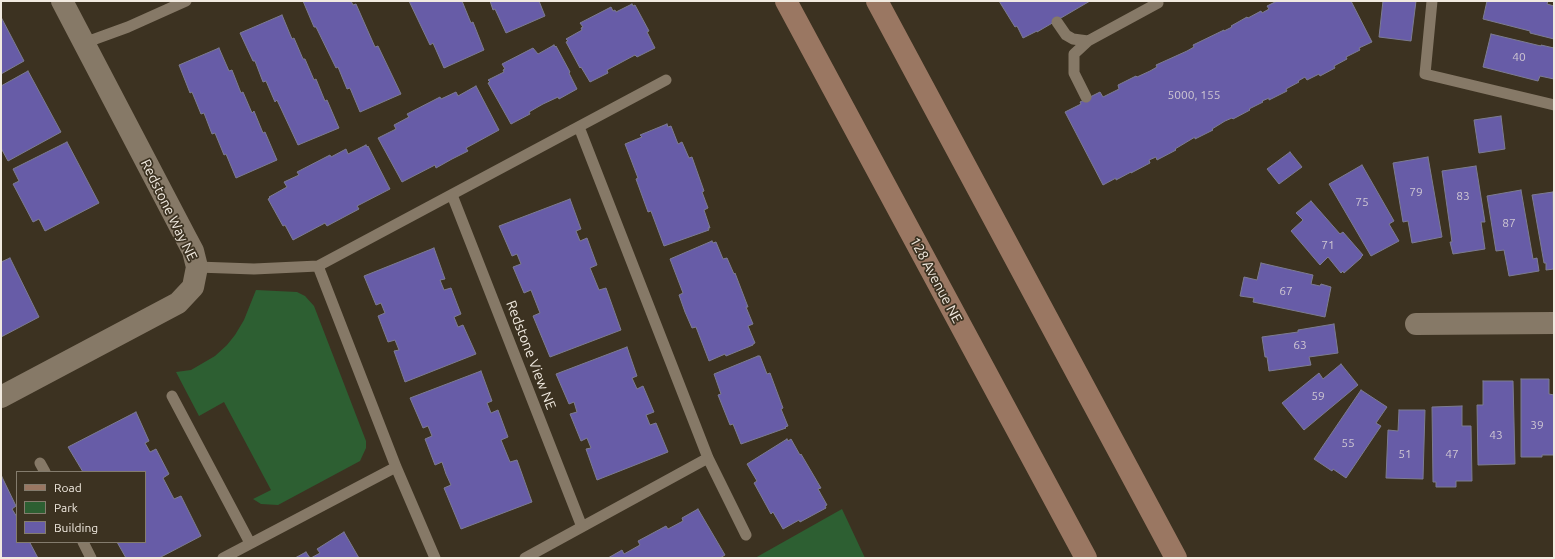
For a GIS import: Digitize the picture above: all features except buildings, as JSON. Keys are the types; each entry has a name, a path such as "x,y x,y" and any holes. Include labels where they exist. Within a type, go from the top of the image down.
{"main road":[{"name":"128 Avenue NE","path":"786,1 1086,558"},
{"path":"880,7 1176,558"}],"street":[{"name":"Redstone Way NE","path":"1,397 178,303 193,287 197,267 193,251 188,241 62,1"},
{"path":"1416,324 1554,323"}],"lane":[{"path":"84,43 128,27 186,1"},
{"path":"1432,1 1425,74 1554,105"},
{"path":"1086,97 1074,73 1074,54 1088,42 1159,2"},
{"path":"1057,22 1066,35 1073,39 1088,42"},
{"path":"197,267 254,269 318,266 666,80"},
{"path":"579,127 708,458 746,535"},
{"name":"Redstone View NE","path":"452,195 582,527"},
{"path":"318,266 396,467 435,558"},
{"path":"172,396 250,543"},
{"path":"525,558 708,458"},
{"path":"222,558 396,467"},
{"path":"84,543 91,558"}],"green space":[{"path":"256,290 297,292 305,296 314,306 366,441 366,448 360,461 278,505 261,504 253,499 271,490 224,402 199,416 176,372 191,370 215,356 227,345 244,320"},
{"path":"842,509 865,558 755,558"}]}
